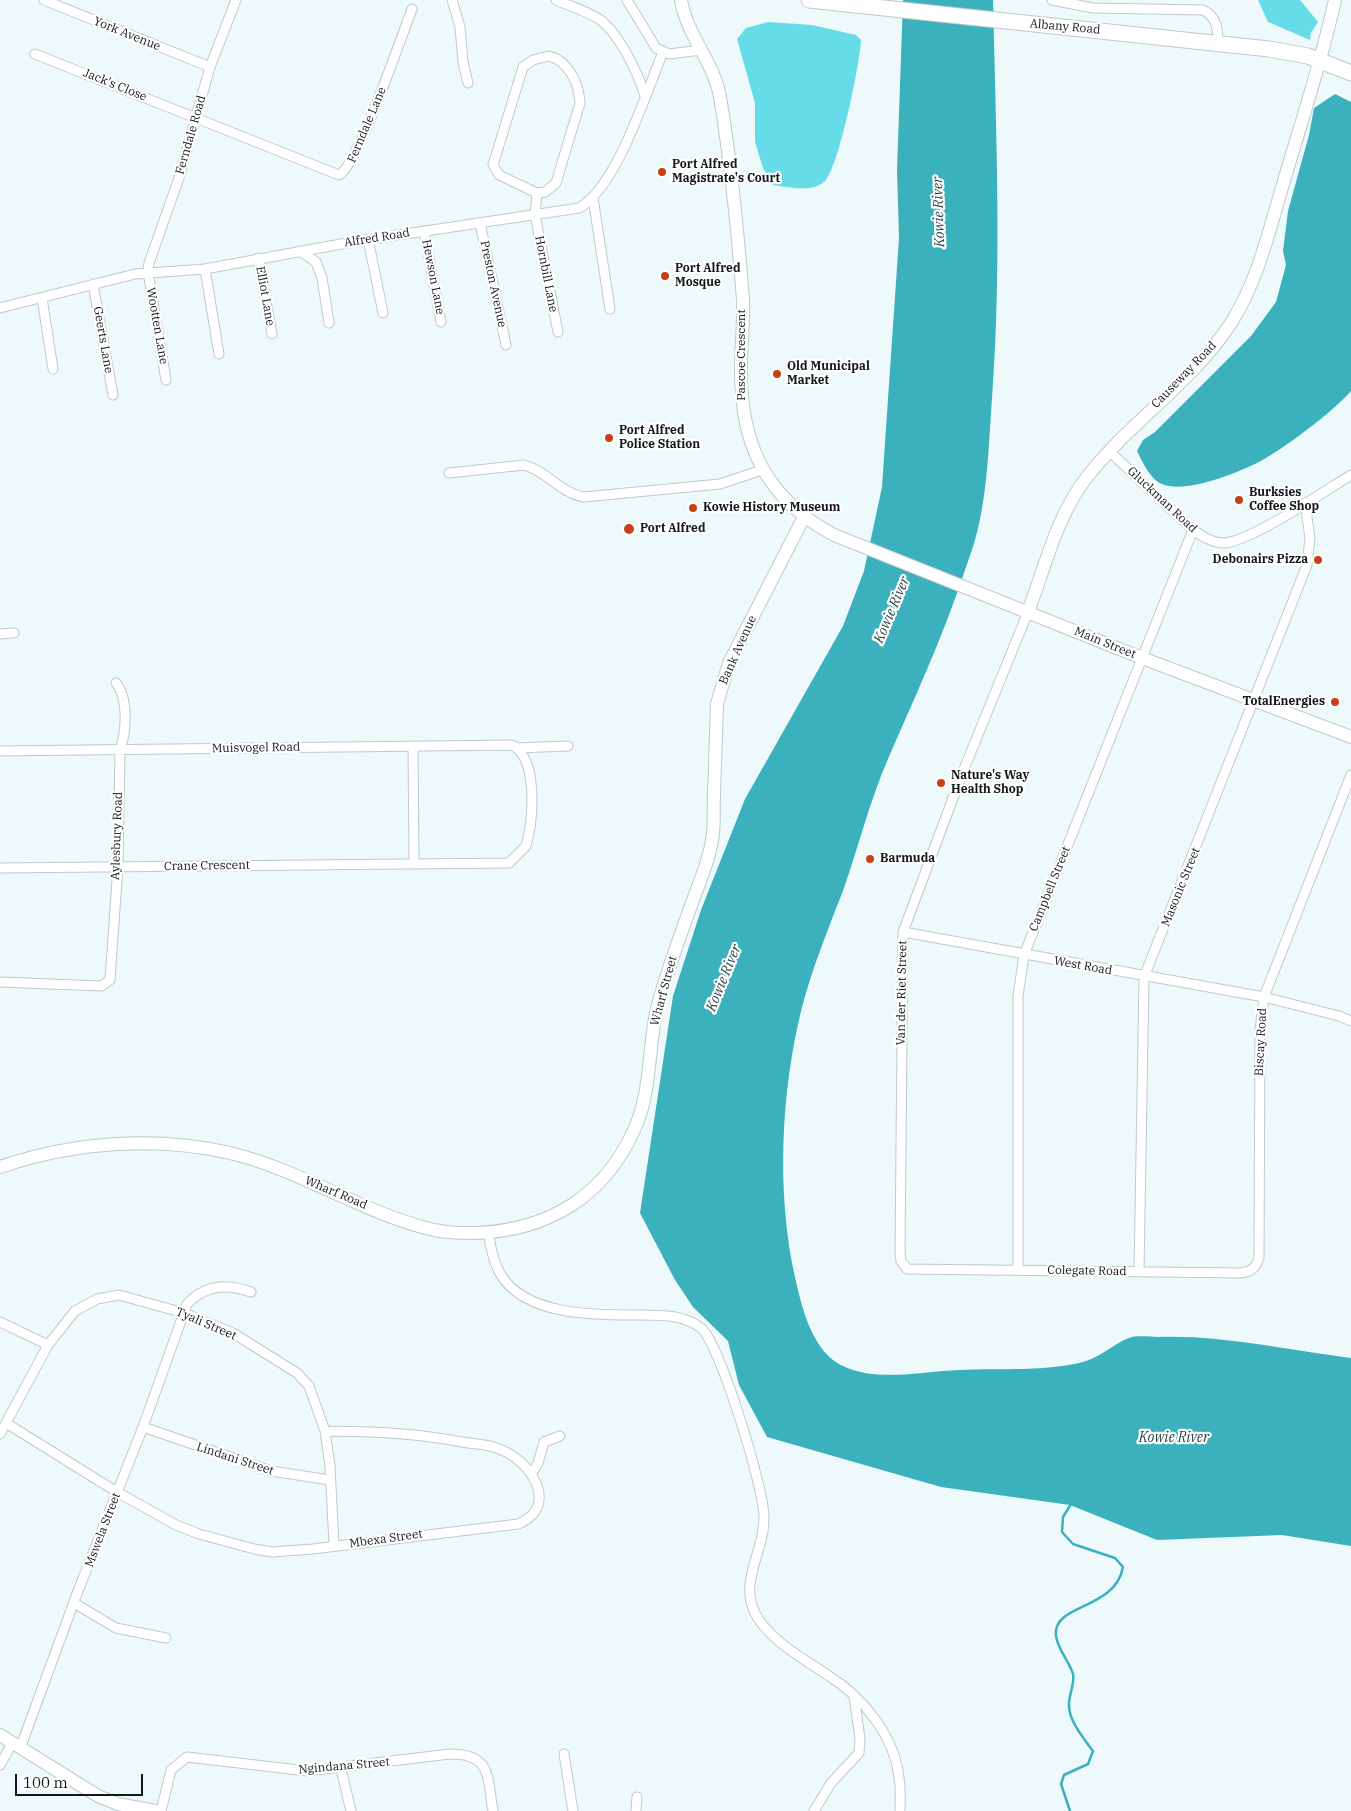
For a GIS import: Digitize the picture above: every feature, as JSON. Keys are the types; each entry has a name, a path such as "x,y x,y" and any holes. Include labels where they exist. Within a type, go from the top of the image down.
{"main road":[{"name":"Albany Road","path":"809,0 888,10 1269,49 1320,60 1351,73"}],"street":[{"name":"York Avenue","path":"44,0 210,67"},
{"name":"Ferndale Road","path":"148,272 153,247 179,178 210,67 236,0"},
{"path":"452,0 460,27 463,62 468,83"},
{"path":"556,0 600,20 612,31 637,73 645,96"},
{"path":"627,0 652,44 663,52 676,54 701,50"},
{"name":"Pascoe Crescent","path":"681,0 690,33 701,50 720,95 743,300 743,412 752,446 762,470 781,495 804,517 827,531 859,545"},
{"path":"1052,0 1101,9 1195,5 1214,18 1218,32 1218,43"},
{"name":"Causeway Road","path":"1028,612 1069,505 1086,477 1109,451 1206,355 1230,324 1245,298 1256,272 1320,60 1335,0"},
{"name":"Ferndale Lane","path":"195,118 332,173 339,175 344,173 349,167 379,97 412,9"},
{"name":"Alfred Road","path":"0,308 148,272 181,272 205,269 300,250 579,208 593,198 603,186 623,147 663,52"},
{"name":"Jack's Close","path":"35,54 195,118"},
{"path":"549,56 560,60 568,69 579,94 580,103 556,183 545,192 537,193 499,175 493,165 523,67 533,60 549,56"},
{"name":"Hornbill Lane","path":"537,193 535,215 558,332"},
{"path":"593,198 610,309"},
{"name":"Preston Avenue","path":"480,223 506,345"},
{"name":"Hewson Lane","path":"424,231 441,322"},
{"path":"368,239 383,313"},
{"path":"300,250 316,262 322,278 329,323"},
{"name":"Elliot Lane","path":"258,258 272,334"},
{"path":"205,269 219,354"},
{"name":"Wootten Lane","path":"148,272 166,380"},
{"name":"Geerts Lane","path":"94,284 113,395"},
{"path":"42,298 53,369"},
{"name":"Gluckman Road","path":"1109,451 1192,530 1211,541 1229,542 1240,540 1351,476"},
{"path":"449,473 524,465 535,468 572,495 584,496 720,484 762,470"},
{"name":"Masonic Street","path":"1139,1272 1144,977 1307,565 1310,538 1305,503"},
{"path":"1289,512 1308,519"},
{"name":"Bank Avenue","path":"708,855 712,839 717,704 722,684 729,663 804,517"},
{"name":"Campbell Street","path":"1018,1269 1018,996 1024,955 1192,530"},
{"name":"Main Street","path":"859,545 1142,658 1351,737"},
{"name":"Van der Riet Street","path":"914,1270 903,1266 900,1253 903,932 962,774 1028,612"},
{"path":"0,634 14,634"},
{"name":"Aylesbury Road","path":"0,982 101,986 108,983 112,972 114,902 118,866 120,750 124,737 122,692 116,683"},
{"path":"413,746 414,863"},
{"name":"Muisvogel Road","path":"0,752 413,746 568,746"},
{"name":"Crane Crescent","path":"0,868 509,863 522,852 528,837 532,782 529,764 515,746"},
{"name":"Biscay Road","path":"1256,1265 1259,1258 1260,1030 1264,997 1351,775"},
{"name":"Wharf Street","path":"634,1130 640,1116 659,1002 671,961 708,855"},
{"name":"West Road","path":"903,932 1144,977 1264,997 1339,1016 1351,1021"},
{"name":"Wharf Road","path":"0,1167 55,1152 92,1146 148,1144 196,1147 259,1162 424,1228 450,1232 488,1232 531,1225 564,1211 587,1194 604,1177 625,1148 634,1130"},
{"path":"488,1232 492,1253 500,1274 507,1284 536,1302 581,1314 657,1315 683,1319 707,1333 730,1394 764,1502 764,1533 752,1568 749,1586 755,1612 778,1642 831,1676 854,1696 881,1728 900,1779 900,1811"},
{"name":"Colegate Road","path":"914,1270 1018,1269 1240,1273 1251,1270 1256,1265"},
{"path":"184,1313 192,1299 212,1288 226,1286 251,1292"},
{"name":"Tyali Street","path":"0,1434 48,1345 75,1311 107,1296 132,1297 184,1313 233,1333 301,1376 312,1391 324,1431 330,1480 334,1545"},
{"name":"Mswela Street","path":"0,1765 17,1744 143,1427 184,1313"},
{"path":"0,1322 48,1345"},
{"name":"Mbexa Street","path":"6,1423 117,1492 186,1529 254,1549 284,1552 518,1524 532,1517 539,1505 535,1478 532,1472"},
{"name":"Lindani Street","path":"143,1427 271,1471 330,1480"},
{"path":"324,1431 414,1433 496,1448 510,1454 532,1472 538,1463 544,1442 560,1436"},
{"path":"74,1603 116,1628 166,1638"},
{"path":"814,1811 828,1787 859,1754 860,1738 854,1696"},
{"path":"0,1735 106,1800 155,1811"},
{"name":"Ngindana Street","path":"162,1811 171,1770 187,1757 287,1770 341,1768 450,1754 466,1754 480,1761 485,1769 493,1811"},
{"path":"564,1754 573,1811"},
{"path":"341,1768 351,1811"},
{"path":"636,1811 637,1797"}],"shaded area":[{"path":"1258,0 1300,0 1318,22 1311,33 1310,40 1268,22"},
{"path":"768,22 812,25 856,35 861,40 853,91 831,172 825,181 814,187 792,188 773,185 763,168 755,142 755,103 737,39 746,28"}],"water":[{"name":"Kowie River","path":"903,0 993,0 998,249 995,348 988,461 982,509 969,559 936,647 876,790 802,1007 789,1073 783,1176 789,1244 801,1302 810,1328 824,1351 845,1367 872,1374 887,1375 960,1370 1056,1367 1086,1361 1124,1340 1140,1336 1207,1338 1351,1358 1351,1546 1282,1535 1157,1540 1070,1505 941,1487 767,1437 739,1385 728,1341 693,1307 675,1280 640,1213 673,996 701,910 745,799 843,626 864,571 882,487 899,238 897,170"},
{"path":"1335,94 1351,102 1351,391 1333,409 1307,430 1257,463 1223,477 1196,485 1172,486 1162,484 1150,474 1137,451 1143,440 1155,432 1251,336 1276,302 1286,265 1283,251 1288,211 1309,135 1314,108"}],"waterway":[{"path":"1070,1811 1061,1784 1064,1775 1088,1764 1093,1751 1077,1729 1069,1710 1073,1674 1057,1641 1057,1625 1073,1611 1109,1592 1118,1581 1123,1567 1115,1558 1073,1544 1062,1532 1063,1517 1071,1504"}],"place":[{"name":"Port Alfred Magistrate's Court","path":"662,172"},
{"name":"Port Alfred Mosque","path":"665,276"},
{"name":"Old Municipal Market","path":"777,374"},
{"name":"Port Alfred Police Station","path":"609,438"},
{"name":"Burksies Coffee Shop","path":"1239,500"},
{"name":"Kowie History Museum","path":"693,508"},
{"name":"Port Alfred","path":"629,529"},
{"name":"Debonairs Pizza","path":"1318,560"},
{"name":"TotalEnergies","path":"1335,702"},
{"name":"Nature's Way Health Shop","path":"941,783"},
{"name":"Barmuda","path":"870,859"}]}
